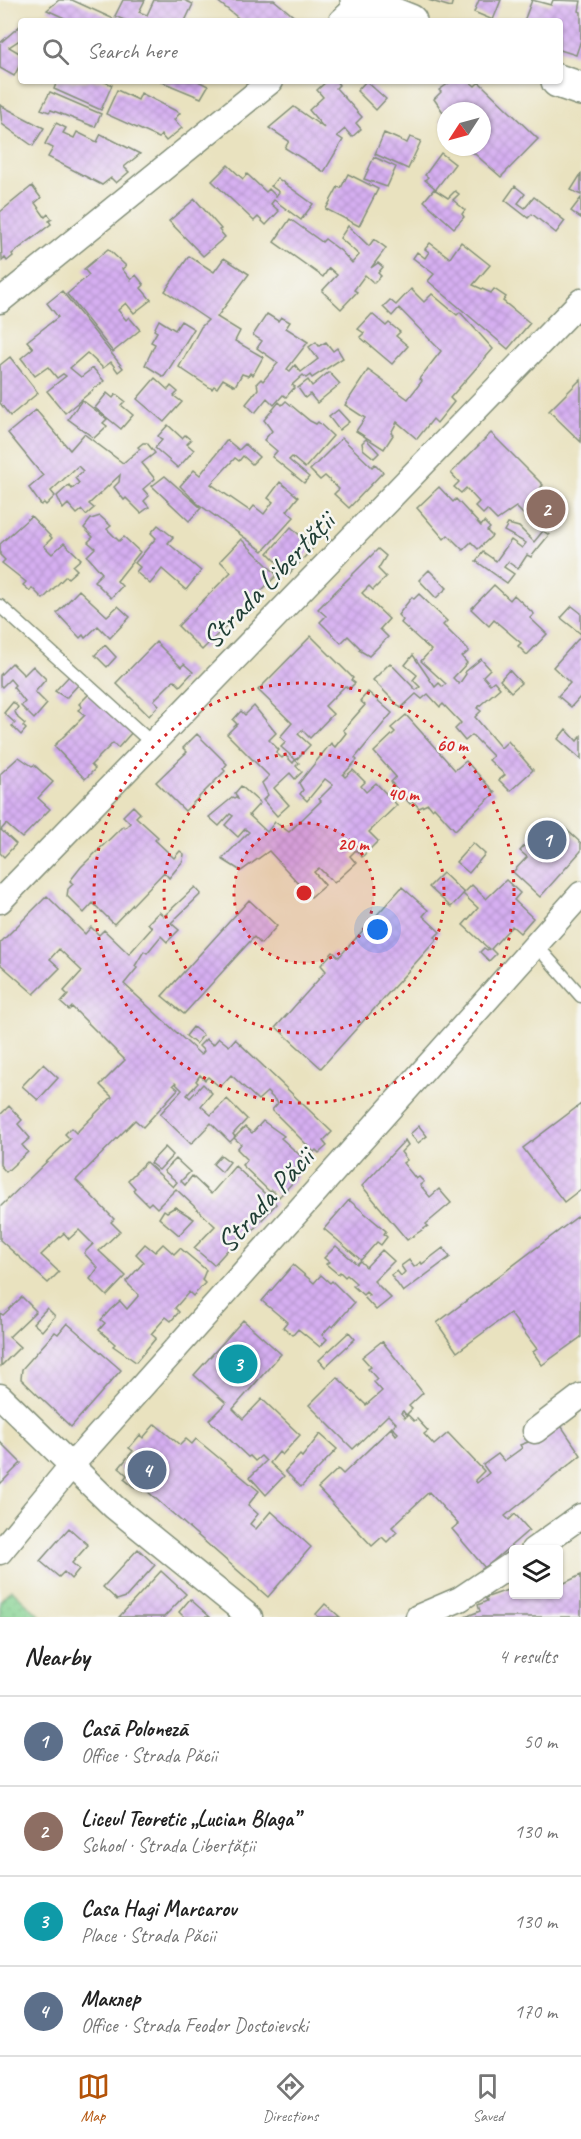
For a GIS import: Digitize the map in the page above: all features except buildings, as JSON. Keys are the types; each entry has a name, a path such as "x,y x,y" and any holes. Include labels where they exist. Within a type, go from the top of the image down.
{"street":[{"path":"356,6 399,18"},
{"path":"563,83 581,89"},
{"path":"0,301 267,84"},
{"name":"Strada Libertății","path":"0,901 581,301"},
{"name":"Strada Păcii","path":"0,1552 71,1466 581,894"},
{"path":"0,1396 114,1507 250,1617"},
{"path":"535,1431 581,1396"},
{"path":"540,1545 581,1516"},
{"path":"418,1617 460,1599 509,1566"}],"lane":[{"path":"0,606 153,744"},
{"path":"536,945 581,996"}],"green space":[{"path":"11,1589 41,1617 0,1617 0,1601"}],"place":[{"name":"Liceul Teoretic „Lucian Blaga”","path":"546,509"},
{"name":"Casā Polonezā","path":"547,840"},
{"name":"Casa Hagi Marcarov","path":"238,1364"},
{"name":"Маклер","path":"147,1470"}]}
